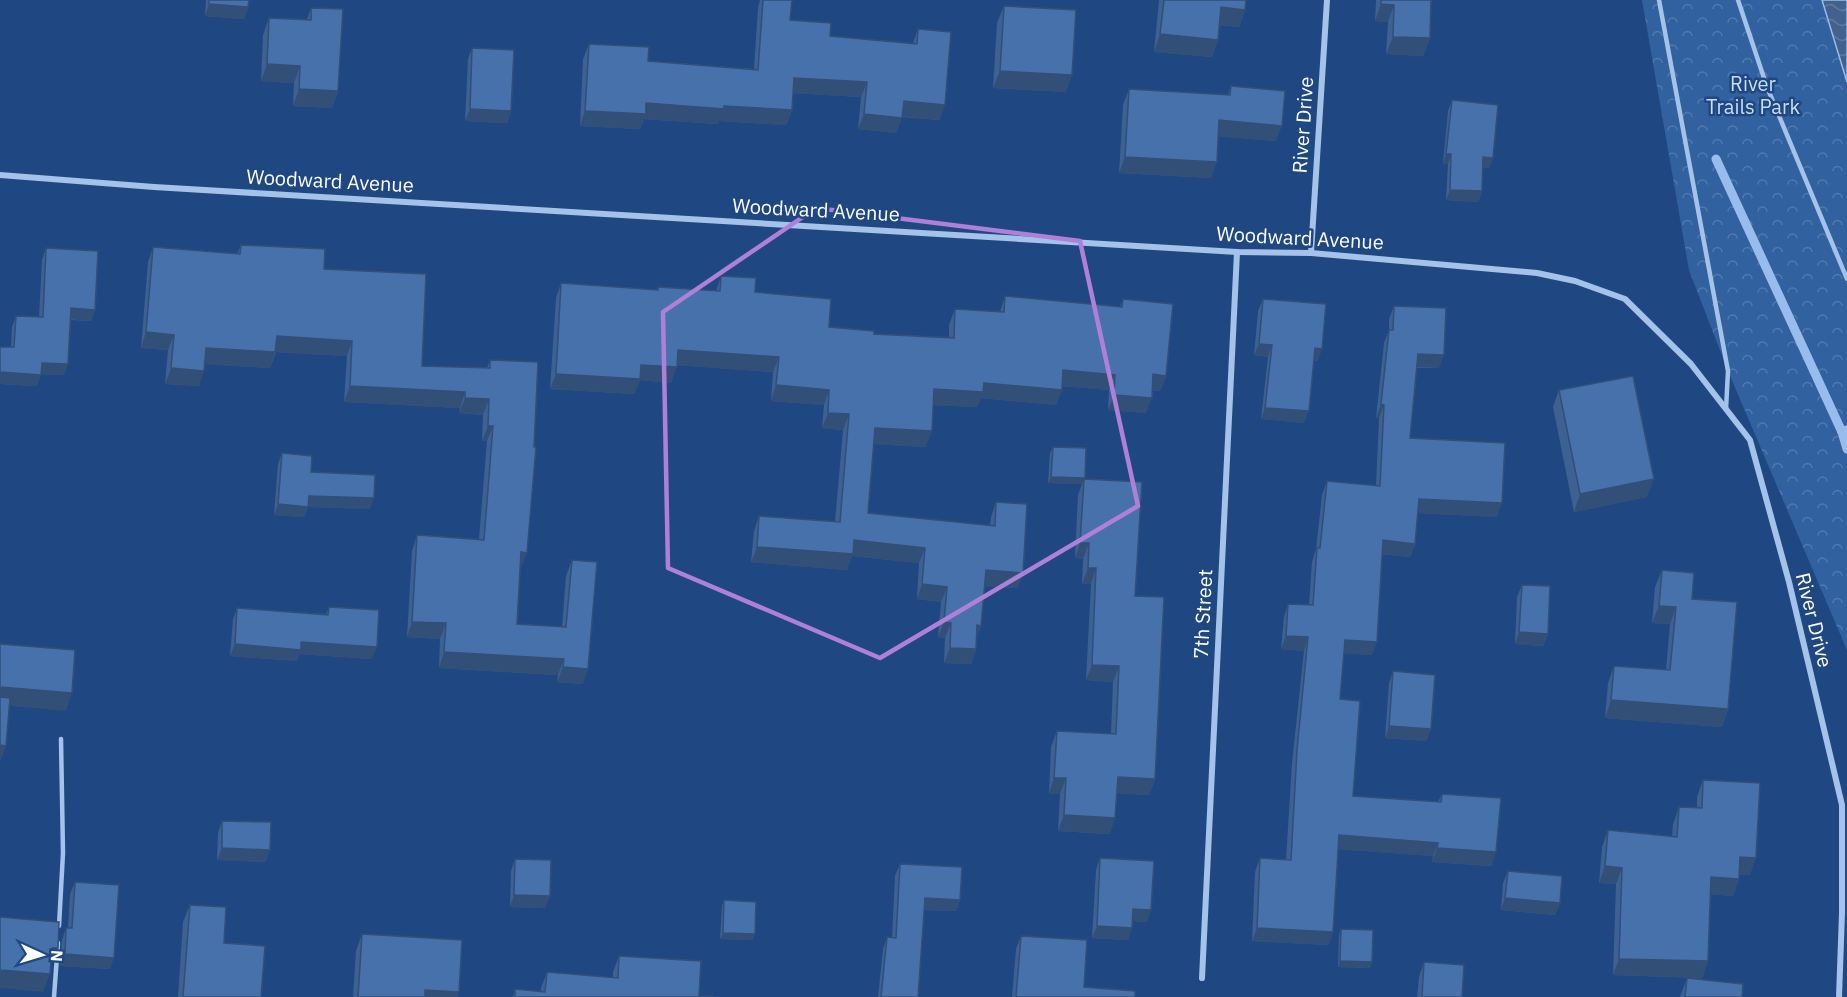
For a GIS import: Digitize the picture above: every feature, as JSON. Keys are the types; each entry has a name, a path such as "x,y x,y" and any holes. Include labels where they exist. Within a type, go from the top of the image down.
{"street":[{"name":"River Drive","path":"1311,253 1327,0"},
{"name":"Woodward Avenue","path":"0,175 178,188 1237,252 1311,253 1537,273 1575,281 1625,299"},
{"name":"7th Street","path":"1202,978 1237,252"},
{"name":"River Drive","path":"1625,299 1691,364 1750,440 1789,582 1842,805 1839,997"}],"lane":[{"path":"1659,0 1728,371 1726,409"},
{"path":"1738,0 1767,87 1847,279"},
{"path":"59,928 63,853 61,739"},
{"path":"54,997 58,939"}],"highlighted area":[{"path":"816,208 1080,241 1138,506 880,658 668,568 663,312"}],"green space":[{"name":"River Trails Park","path":"1642,0 1847,0 1847,650 1728,371 1689,270"}],"water":[{"path":"1822,0 1847,0 1847,82"}],"building":[{"path":"209,0 249,0 248,7 209,4"},
{"path":"763,0 792,0 790,20 831,23 830,36 917,44 918,29 951,32 945,105 904,101 902,118 864,114 867,82 794,78 792,110 724,106 724,109 646,103 646,114 585,111 589,44 649,47 648,61 758,70"},
{"path":"1164,0 1246,0 1245,10 1221,7 1218,40 1160,34"},
{"path":"1381,0 1431,0 1430,38 1393,37 1394,5 1381,4"},
{"path":"1004,6 1076,10 1072,75 1000,71"},
{"path":"311,8 343,9 338,91 299,89 300,66 267,64 269,18 311,20"},
{"path":"472,48 514,50 511,111 470,109"},
{"path":"1231,86 1285,91 1282,126 1219,120 1217,162 1125,157 1129,89 1230,95"},
{"path":"1452,100 1498,105 1493,158 1483,157 1482,191 1450,190 1451,154 1446,154"},
{"path":"241,245 325,249 324,269 426,274 422,366 490,368 490,360 538,362 534,447 536,447 527,553 521,552 517,624 566,627 572,560 597,562 588,669 563,667 564,659 444,652 446,623 412,622 417,535 484,540 493,426 488,426 489,399 465,398 465,392 350,386 352,341 277,336 275,352 206,348 204,371 171,368 174,335 146,332 153,247 240,254"},
{"path":"46,248 98,251 95,310 71,308 68,364 42,363 41,375 0,372 0,347 14,347 16,316 43,317"},
{"path":"721,276 756,278 755,292 831,299 829,327 874,331 874,334 954,338 955,309 1004,312 1005,296 1122,307 1123,299 1173,304 1166,376 1153,374 1152,398 1114,395 1115,375 1063,370 1062,390 984,383 983,392 934,389 932,431 875,428 868,513 995,526 996,502 1027,504 1023,573 986,570 981,626 977,625 976,649 950,648 951,623 944,622 947,587 922,584 925,548 854,540 853,554 757,547 759,516 840,522 849,414 828,413 829,390 776,385 779,357 678,350 677,367 641,365 640,379 556,374 561,283 658,290 658,287 720,291"},
{"path":"1263,299 1326,304 1322,349 1315,348 1309,411 1265,408 1272,345 1259,344"},
{"path":"1394,306 1446,308 1444,355 1418,354 1410,438 1505,443 1502,503 1419,499 1415,544 1383,540 1377,642 1345,640 1340,699 1360,701 1353,796 1441,802 1442,794 1501,798 1496,852 1437,848 1438,843 1339,835 1333,932 1257,928 1260,858 1291,860 1297,750 1308,637 1286,636 1288,604 1313,605 1317,548 1320,548 1327,481 1380,486 1384,405 1381,404 1389,330 1393,330"},
{"path":"1633,376 1654,479 1580,494 1559,390"},
{"path":"1053,447 1086,448 1085,478 1051,477"},
{"path":"282,453 312,456 311,472 375,475 374,498 309,496 308,507 278,504"},
{"path":"1084,479 1142,482 1135,596 1164,597 1155,779 1118,777 1115,818 1064,815 1066,778 1054,778 1057,731 1116,734 1119,666 1092,665 1096,568 1088,568 1089,543 1080,543"},
{"path":"1662,570 1694,573 1692,599 1737,602 1728,709 1611,700 1614,666 1670,670 1676,607 1659,606"},
{"path":"1522,585 1550,586 1548,634 1519,632"},
{"path":"329,607 379,610 377,647 301,642 301,650 235,644 237,608 328,615"},
{"path":"0,644 75,650 72,693 0,687"},
{"path":"1393,671 1435,675 1431,729 1389,726"},
{"path":"0,697 10,698 6,746 0,745"},
{"path":"1703,780 1760,783 1756,858 1740,857 1739,879 1711,877 1708,961 1619,959 1622,868 1605,866 1608,830 1677,837 1679,807 1702,808"},
{"path":"222,821 271,822 270,850 222,848"},
{"path":"1100,858 1154,861 1151,910 1133,909 1132,928 1097,926"},
{"path":"515,859 551,860 550,896 514,895"},
{"path":"900,864 962,867 960,900 925,898 918,997 881,997 887,937 896,938"},
{"path":"1508,871 1562,876 1560,903 1505,898"},
{"path":"75,882 119,885 114,958 65,954 66,928 72,928"},
{"path":"724,900 756,902 755,934 723,933"},
{"path":"190,905 226,907 224,943 265,946 261,997 183,997"},
{"path":"0,917 59,922 58,948 52,948 50,974 0,970"},
{"path":"1341,929 1373,930 1372,962 1340,961"},
{"path":"362,934 462,940 459,992 425,990 425,997 358,997"},
{"path":"1021,936 1087,940 1084,987 1135,991 1135,997 1016,997"},
{"path":"619,956 701,961 699,996 719,997 515,997 515,989 545,992 547,972 618,978"},
{"path":"1424,962 1464,965 1462,997 1422,997"},
{"path":"1687,978 1743,984 1742,997 1685,997"}],"waterway":[{"path":"1716,159 1842,432 1847,430"},
{"path":"1842,432 1847,449"}]}
